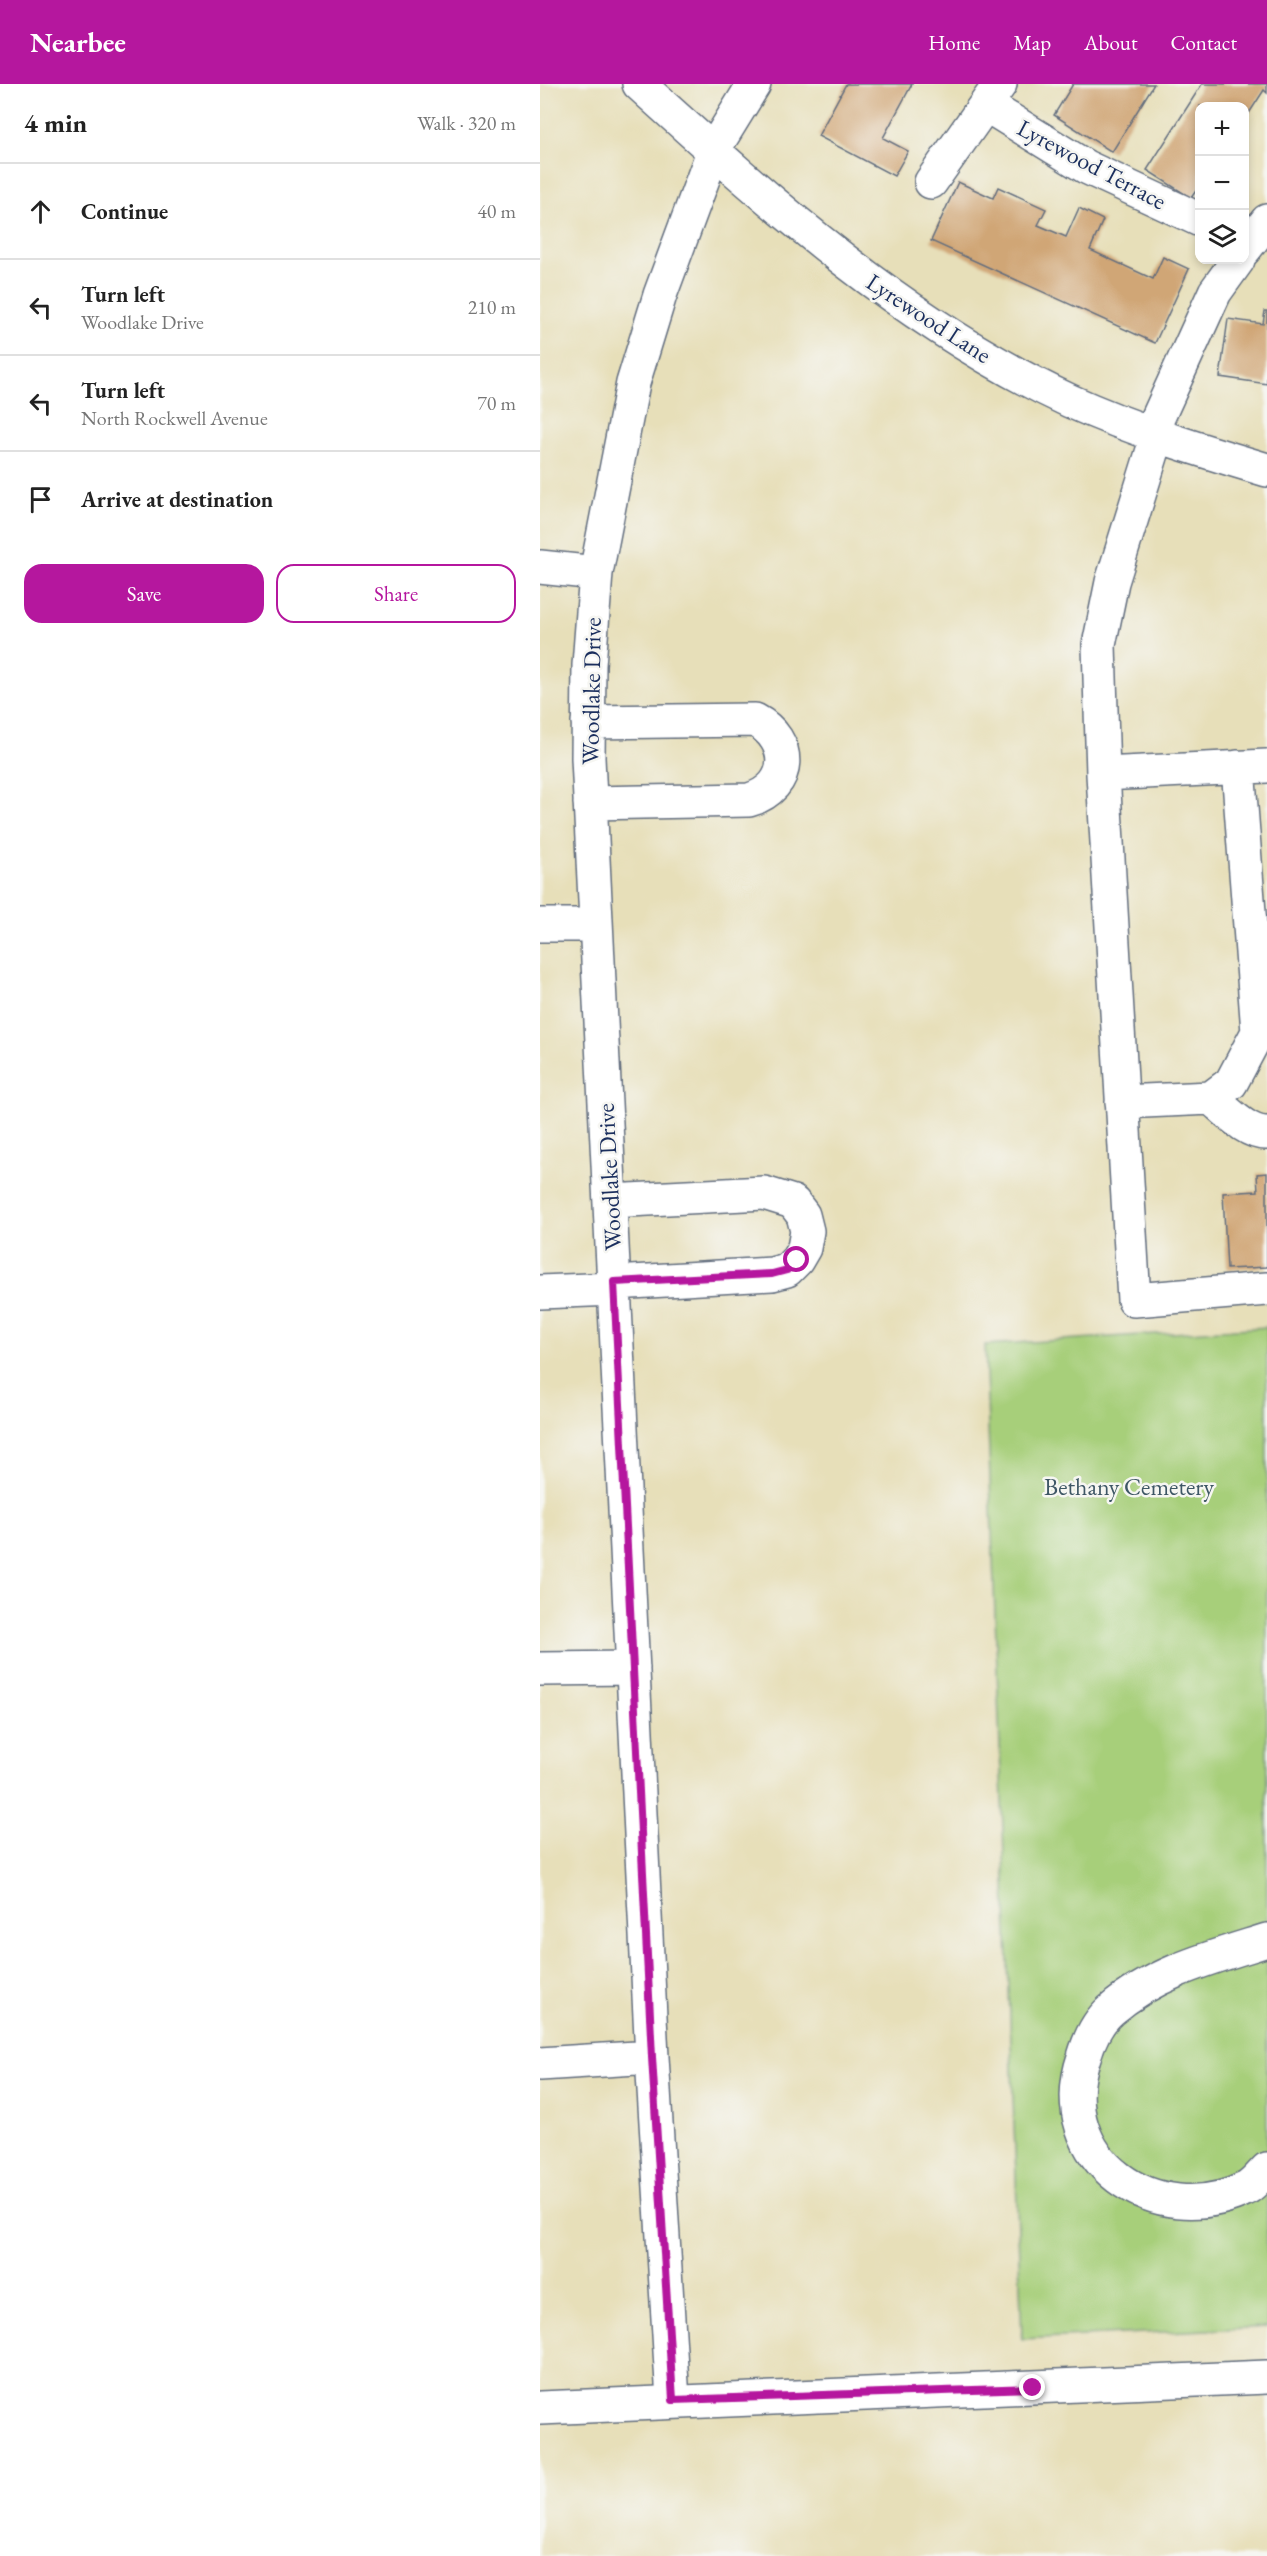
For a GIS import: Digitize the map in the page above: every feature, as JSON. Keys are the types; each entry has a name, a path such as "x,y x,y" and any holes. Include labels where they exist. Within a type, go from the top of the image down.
{"street":[{"name":"Lyrewood Lane","path":"639,84 792,218 872,282 923,318 1002,366 1070,400 1154,436 1267,470"},
{"name":"Woodlake Drive","path":"673,2400 652,2057 590,803 589,665 596,573 633,383 660,295 714,149 753,84"},
{"path":"932,182 993,94"},
{"name":"Lyrewood Terrace","path":"993,94 1086,167 1195,218"},
{"path":"1252,243 1215,292 1154,436 1112,582 1099,645 1103,774 1134,1300 1267,1289"},
{"path":"540,567 596,573"},
{"path":"588,722 755,720 774,734 783,759 782,771 776,784 765,795 749,800 590,803"},
{"path":"1103,774 1253,766 1262,1033 1231,1083 1211,1098 1122,1102"},
{"path":"540,925 596,925"},
{"path":"1211,1098 1236,1120 1259,1133 1267,1133"},
{"path":"540,1292 772,1274 787,1270 804,1248 807,1231 803,1215 793,1202 764,1192 610,1201"},
{"path":"540,1669 633,1668"},
{"path":"1267,1940 1188,1964 1138,1990 1109,2012 1090,2038 1079,2069 1075,2096 1080,2123 1092,2152 1112,2175 1141,2192 1166,2200 1193,2202 1249,2187 1267,2169"},
{"path":"540,2064 652,2057"},
{"path":"540,2408 673,2400 1033,2388 1267,2377"}],"green space":[{"name":"Bethany Cemetery","path":"1267,1327 1267,2327 1022,2339 985,1345"}],"building":[{"path":"846,84 912,84 883,138 908,151 894,176 818,136"},
{"path":"1073,84 1154,84 1112,152 1054,115"},
{"path":"1202,84 1267,84 1267,93 1264,90 1249,113 1249,102 1195,102 1195,192 1191,198 1147,170"},
{"path":"958,182 993,198 998,187 1046,209 1038,225 1066,237 1079,208 1103,220 1090,250 1153,279 1163,257 1189,269 1155,343 931,241"},
{"path":"1265,311 1267,311 1267,384 1220,377 1228,319 1263,324"},
{"path":"1267,1173 1267,1267 1227,1269 1223,1193 1258,1191 1257,1174"}],"route":[{"path":"797,1260 787,1270 772,1274 614,1282 652,2057 673,2400 1033,2388"}]}
